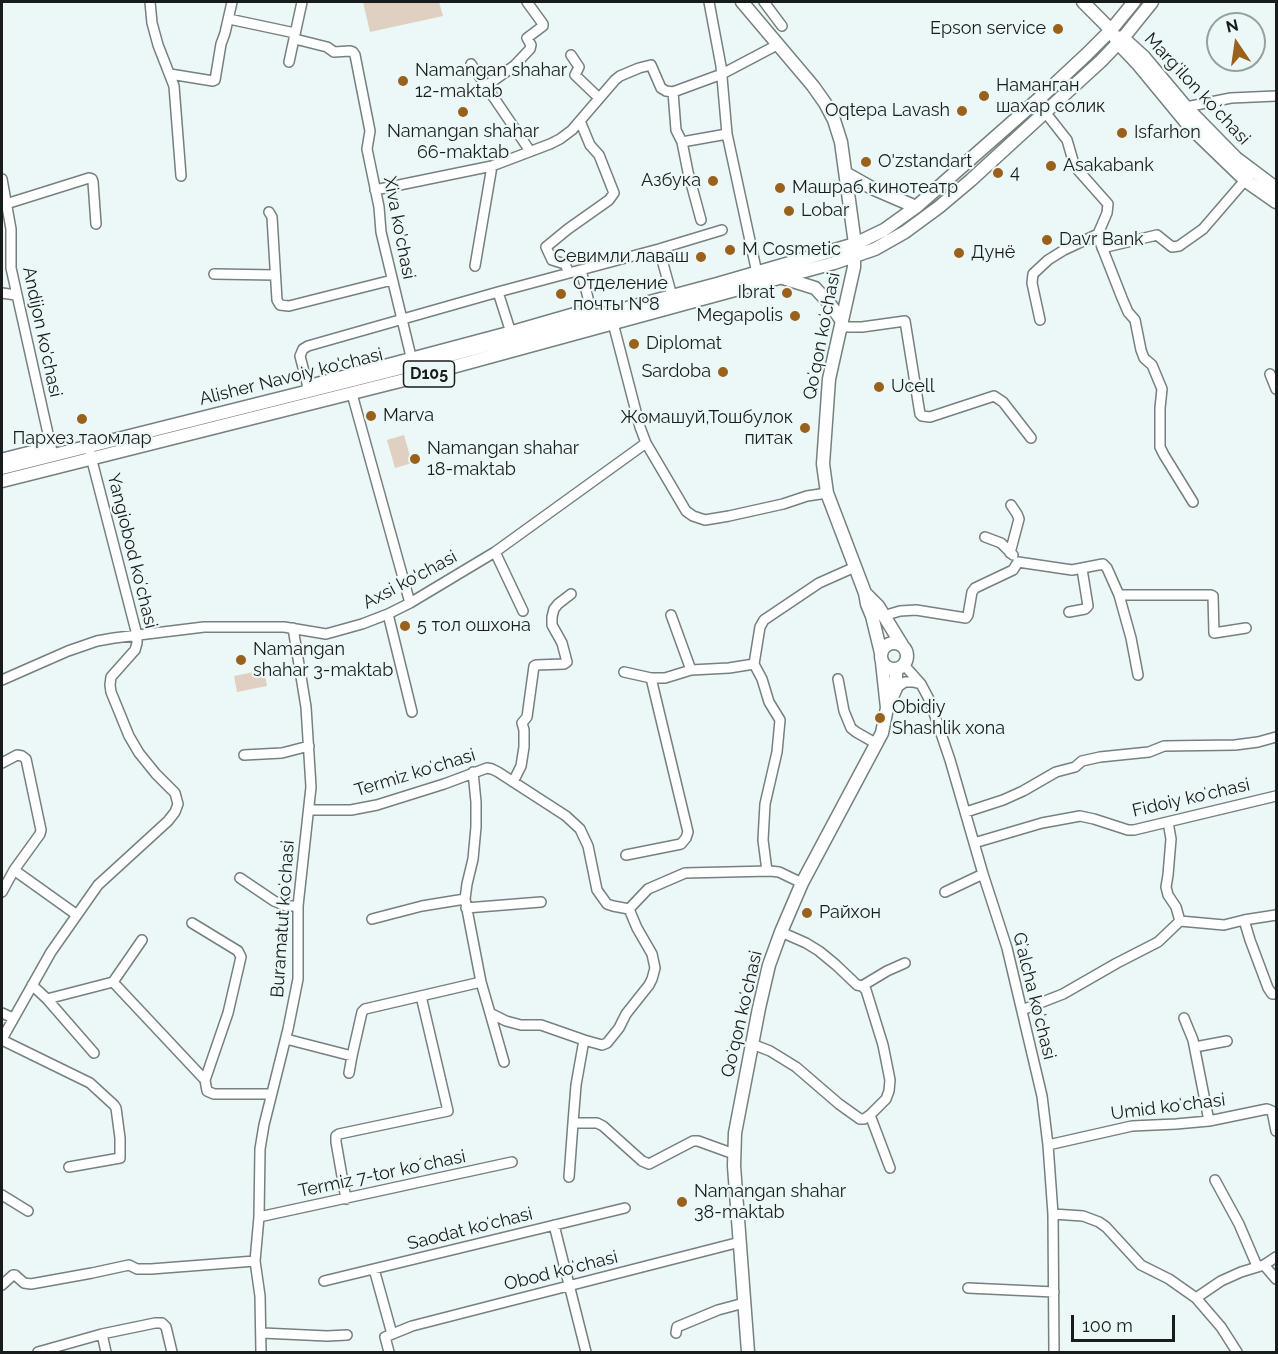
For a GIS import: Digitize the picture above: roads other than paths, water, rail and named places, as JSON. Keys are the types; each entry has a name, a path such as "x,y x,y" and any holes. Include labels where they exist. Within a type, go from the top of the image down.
{"main road":[{"name":"Qoʻqon koʻchasi","path":"742,2 813,86 839,131 847,174 855,251 854,267 828,379 823,464 827,493 872,616 882,658 887,708"},
{"name":"Margʻilon koʻchasi","path":"1083,2 1121,40 1144,57 1186,107 1236,158 1250,176 1276,188"},
{"name":"Alisher Navoiy ko'chasi","path":"2,468 51,451 90,452 352,394 782,277 855,251 916,207 1042,96 1111,30 1134,2"},
{"name":"D105","path":"855,251 875,249 905,232 939,207 1101,61 1152,2"},
{"name":"Margʻilon koʻchasi","path":"1121,40 1189,126 1250,176 1276,202"},
{"path":"847,174 872,188 916,207"},
{"name":"Alisher Navoiy ko'chasi","path":"2,481 90,452 308,388 592,312 672,296 757,273 855,251"},
{"path":"782,277 815,288 829,303 841,324"},
{"name":"Qoʻqon koʻchasi","path":"865,593 878,606 902,645"},
{"path":"902,645 907,652 907,657 900,667 888,668 882,658 885,646 902,645"},
{"name":"Qoʻqon koʻchasi","path":"748,1353 734,1166 735,1133 769,965 802,883 877,744 887,708 896,688 900,667"}],"street":[{"path":"150,2 158,45 174,86 181,176"},
{"path":"170,74 215,80 221,44 232,2"},
{"path":"289,63 302,2"},
{"path":"486,86 514,66 530,49 527,38 543,26 527,2"},
{"path":"709,2 720,55 727,134 757,273"},
{"path":"764,2 782,26"},
{"path":"229,19 295,36"},
{"name":"Xiva ko'chasi","path":"295,36 327,47 334,52 350,51 355,55 370,131 368,149 379,207 381,232 412,361"},
{"path":"375,190 492,166 560,139 580,121 620,76 649,65 652,66 661,88 673,92 722,74 777,45"},
{"path":"571,55 579,67 575,75 599,98"},
{"path":"471,64 530,151"},
{"path":"673,92 676,130 682,142 701,220"},
{"path":"1186,107 1231,98 1276,96"},
{"path":"1045,112 1067,140 1077,169 1108,204 1107,213 1098,234 1128,312 1136,320 1144,358 1152,365 1161,387 1160,447 1193,502"},
{"path":"569,273 565,264 552,260 546,247 609,200 614,193 599,155 590,145 580,121"},
{"path":"682,142 727,134"},
{"path":"475,266 492,166"},
{"path":"1102,248 1157,235 1172,247 1179,246 1203,229 1250,176"},
{"path":"6,204 89,178 93,182 96,224"},
{"name":"Andijon ko'chasi","path":"2,179 6,204 5,219 12,237 11,268 51,451"},
{"path":"268,212 272,217 277,300 280,305 392,280"},
{"path":"308,388 300,352 308,346 722,230"},
{"path":"1040,320 1032,283 1033,274 1064,250 1098,234"},
{"path":"659,249 672,296"},
{"path":"581,270 592,312"},
{"path":"214,274 275,275"},
{"path":"498,292 511,335"},
{"path":"2,293 16,295"},
{"path":"841,324 862,327 904,321 922,417 930,417 994,396 1003,402 1031,438"},
{"path":"613,323 646,443 686,512 705,520 827,493"},
{"path":"1270,374 1276,389"},
{"path":"352,394 410,603"},
{"name":"Axsi ko'chasi","path":"2,680 97,641 190,628 293,628 326,634 362,624 410,603 495,552 646,443"},
{"path":"2,458 51,451"},
{"name":"Yangiobod koʻchasi","path":"2,1040 51,952 98,885 168,821 178,804 175,793 139,753 129,736 111,692 111,677 135,650 137,635 90,452"},
{"path":"1010,553 1019,519 1011,505"},
{"path":"986,537 1001,543 1018,562 1072,570 1103,564 1119,595 1138,675"},
{"path":"495,552 523,611"},
{"path":"883,616 900,611 916,610 966,618 975,588 1013,570 1018,562"},
{"path":"766,871 763,840 765,804 777,752 780,720 769,702 762,679 754,664 760,627 764,620 819,583 855,567"},
{"path":"1069,612 1085,609 1088,606 1082,568"},
{"path":"513,782 521,766 525,747 522,723 527,717 534,665 567,662 562,644 552,625 552,617 558,604 571,594"},
{"path":"1119,595 1211,595 1213,596 1214,633 1245,628"},
{"path":"388,614 412,712"},
{"path":"671,615 692,670"},
{"name":"Buramatut koʻchasi","path":"261,1353 260,1296 255,1261 259,1217 260,1149 298,979 298,906 311,787 306,707 293,628"},
{"path":"624,672 651,678 665,678 692,670 754,664"},
{"name":"Gʻalcha koʻchasi","path":"900,667 921,684 937,717 1007,948 1042,1096 1053,1214 1054,1353"},
{"path":"626,855 681,844 684,842 688,828 651,678"},
{"path":"838,679 844,711 851,728 877,744"},
{"path":"896,688 905,682 921,684"},
{"path":"966,812 1004,800 1056,772 1075,767 1082,761 1149,752 1164,746 1235,745 1276,737"},
{"path":"244,755 282,753 309,746"},
{"path":"2,763 17,755 26,759 41,826 40,834 2,892"},
{"name":"Termiz koʻchasi","path":"309,810 351,810 377,805 444,784 473,772 492,769 566,816 580,829 588,846 597,890 607,904 629,909"},
{"path":"473,772 476,827 466,904 481,982 504,1062"},
{"name":"Fidoiy koʻchasi","path":"974,843 1009,832 1080,816 1134,830 1276,796"},
{"path":"1168,822 1171,839 1166,886 1180,921"},
{"path":"15,870 77,915"},
{"path":"490,1013 521,1025 541,1025 602,1045 607,1043 626,1014 649,986 655,968 652,954 629,909 648,890 685,873 779,872 802,883"},
{"path":"945,892 984,874"},
{"path":"240,878 274,901 286,906 298,906"},
{"path":"372,919 422,906 540,902"},
{"path":"1022,1010 1063,994 1158,942 1180,921 1224,925 1276,915"},
{"path":"1244,920 1268,988 1272,994 1276,994"},
{"path":"192,923 238,951 241,957 228,1013 205,1080 207,1091 214,1094 271,1094"},
{"path":"752,1044 770,1051 796,1067 858,1118 864,1119 870,1115 886,1099 890,1080 883,1045 866,990 857,985 819,951 781,932"},
{"path":"46,999 113,982 142,940"},
{"path":"862,986 905,963"},
{"path":"113,982 205,1080"},
{"path":"349,1073 364,1010 481,982"},
{"path":"32,985 94,1053"},
{"path":"346,1199 336,1136 448,1111 421,996"},
{"path":"2,1013 13,1018"},
{"path":"1184,1018 1195,1047 1209,1120"},
{"path":"286,1039 352,1056"},
{"path":"2,1040 90,1083 116,1108 120,1158 69,1167"},
{"path":"569,1178 576,1085 584,1040"},
{"path":"1195,1047 1227,1041"},
{"name":"Umid koʻchasi","path":"1048,1145 1132,1126 1209,1120 1269,1109 1272,1111 1276,1131"},
{"path":"870,1115 890,1167"},
{"path":"573,1123 603,1126 642,1161 649,1164 693,1141 734,1154"},
{"name":"Termiz 7-tor koʼchasi","path":"259,1217 512,1162"},
{"path":"1215,1180 1261,1266 1276,1279"},
{"path":"2,1195 28,1212"},
{"name":"Saodat koʻchasi","path":"324,1281 625,1208"},
{"path":"1053,1214 1083,1216 1099,1222 1112,1232 1141,1265 1169,1279 1196,1298 1225,1332 1237,1353"},
{"path":"554,1225 583,1352"},
{"name":"Obod koʻchasi","path":"392,1334 412,1326 740,1242"},
{"path":"1196,1298 1221,1281 1261,1266 1276,1257"},
{"path":"2,1285 13,1275 24,1283 32,1284 129,1265 137,1269 151,1269 255,1261"},
{"path":"374,1269 392,1334 385,1337 389,1353"},
{"path":"968,1288 1054,1292"},
{"path":"676,1333 677,1327 718,1310 744,1303"},
{"path":"38,1353 102,1334 155,1323 162,1323 166,1327 172,1353"},
{"path":"262,1333 347,1335"},
{"path":"102,1334 106,1353"}],"place":[{"name":"Epson service","path":"1058,29"},
{"name":"Namangan shahar 12-maktab","path":"403,81"},
{"name":"Наманган шахар солик","path":"984,96"},
{"name":"Oqtepa Lavash","path":"962,111"},
{"name":"Namangan shahar 66-maktab","path":"463,112"},
{"name":"Isfarhon","path":"1122,133"},
{"name":"O'zstandart","path":"866,162"},
{"name":"Asakabank","path":"1051,166"},
{"name":"4","path":"998,173"},
{"name":"Азбука","path":"713,181"},
{"name":"Машраб кинотеатр","path":"780,188"},
{"name":"Lobar","path":"789,211"},
{"name":"Davr Bank","path":"1047,240"},
{"name":"M Cosmetic","path":"730,250"},
{"name":"Дунё","path":"959,253"},
{"name":"Севимли лаваш","path":"701,257"},
{"name":"Ibrat","path":"787,293"},
{"name":"Отделение почты №8","path":"561,294"},
{"name":"Megapolis","path":"795,316"},
{"name":"Diplomat","path":"634,344"},
{"name":"Sardoba","path":"723,372"},
{"name":"Ucell","path":"879,387"},
{"name":"Marva","path":"371,416"},
{"name":"Пархез таомлар","path":"82,419"},
{"name":"Жомашуй,Тошбулок питак","path":"805,428"},
{"name":"Namangan shahar 18-maktab","path":"415,459"},
{"name":"5 тол ошхона","path":"405,626"},
{"name":"Namangan shahar 3-maktab","path":"241,660"},
{"name":"Obidiy Shashlik xona","path":"880,718"},
{"name":"Райхон","path":"807,913"},
{"name":"Namangan shahar 38-maktab","path":"682,1202"}]}
